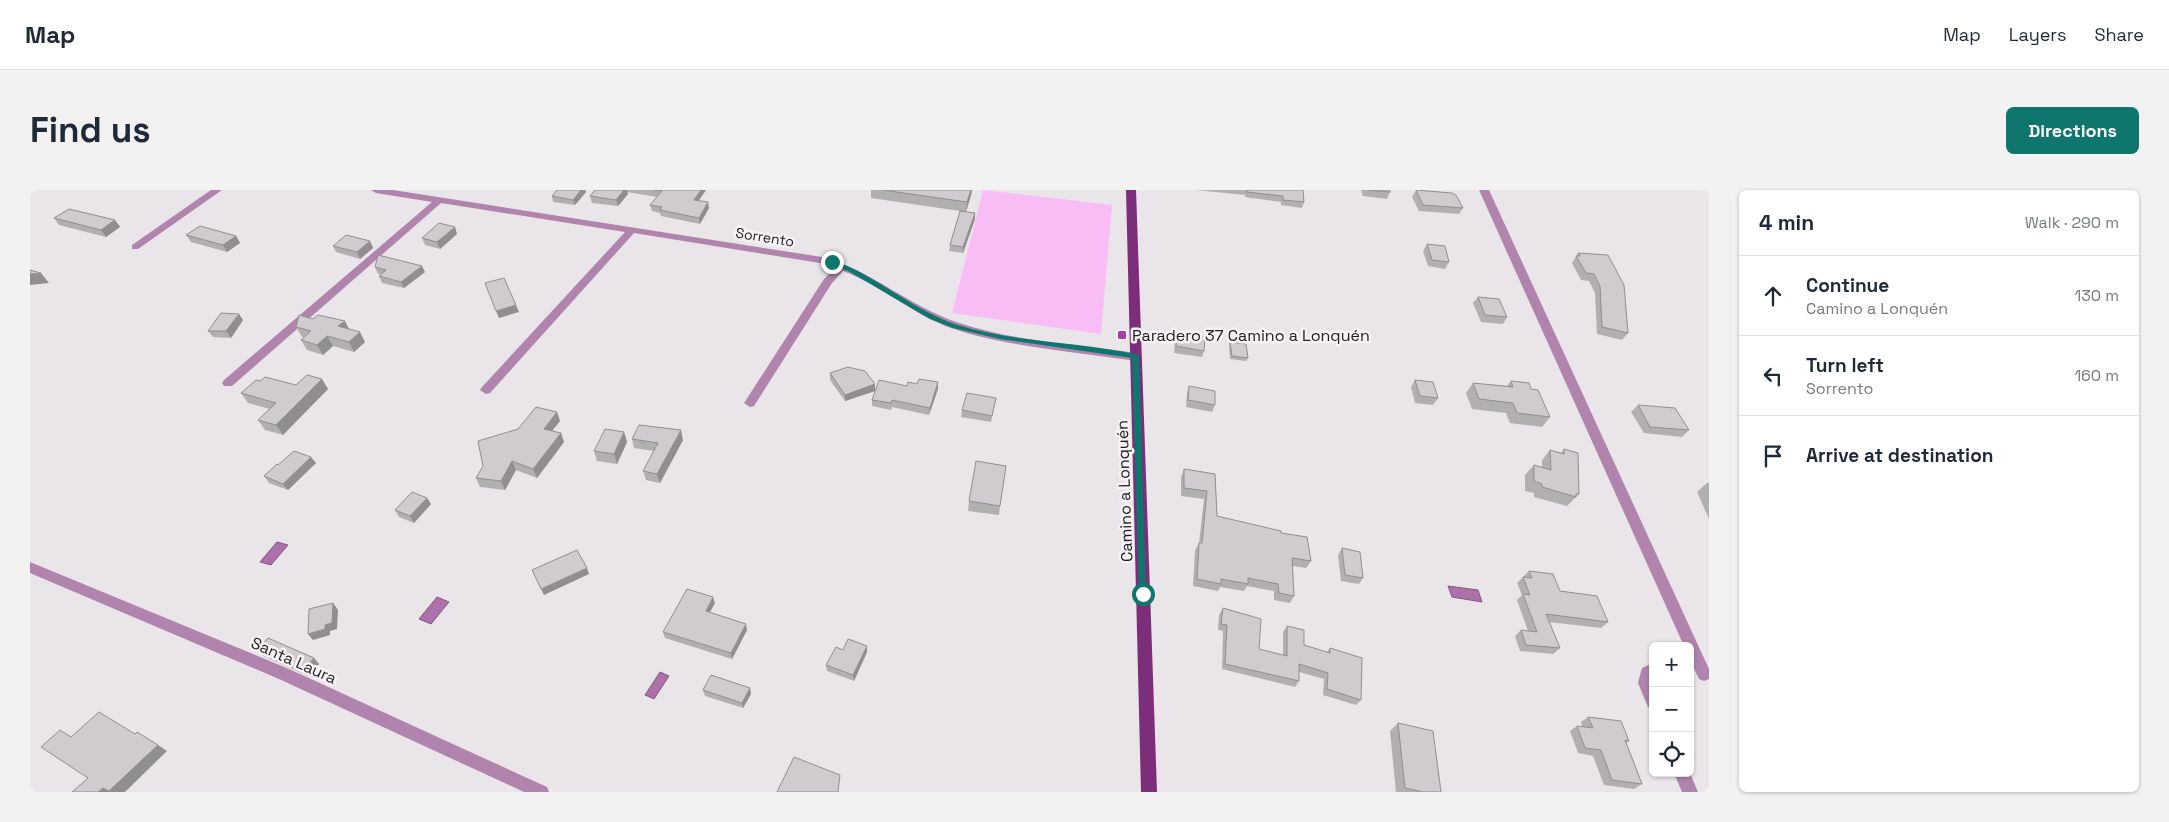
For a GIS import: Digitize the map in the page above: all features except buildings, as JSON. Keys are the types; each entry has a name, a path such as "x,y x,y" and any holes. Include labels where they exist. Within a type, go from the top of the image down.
{"main road":[{"name":"Camino a Lonquén","path":"1131,190 1149,792"}],"street":[{"path":"135,247 217,190"},
{"name":"Sorrento","path":"376,190 822,260 842,266 932,317 956,326 1000,336 1136,356"},
{"path":"1484,190 1701,674"},
{"path":"228,383 439,200"},
{"path":"486,390 632,230"},
{"path":"750,403 828,280 842,266"},
{"name":"Santa Laura","path":"30,567 284,674 541,792"},
{"path":"1649,672 1645,683 1649,692"},
{"path":"1684,777 1690,792"}],"shaded area":[{"path":"983,190 1112,205 1101,334 952,313"},
{"path":"277,542 288,545 271,565 260,562"},
{"path":"1448,586 1478,590 1482,602 1452,597"},
{"path":"437,597 449,602 431,624 419,619"},
{"path":"660,672 669,676 654,699 645,695"}],"place":[{"name":"Paradero 37 Camino a Lonquén","path":"1122,335"}],"route":[{"path":"832,262 852,271 932,317 972,331 1136,356 1143,594"}]}
